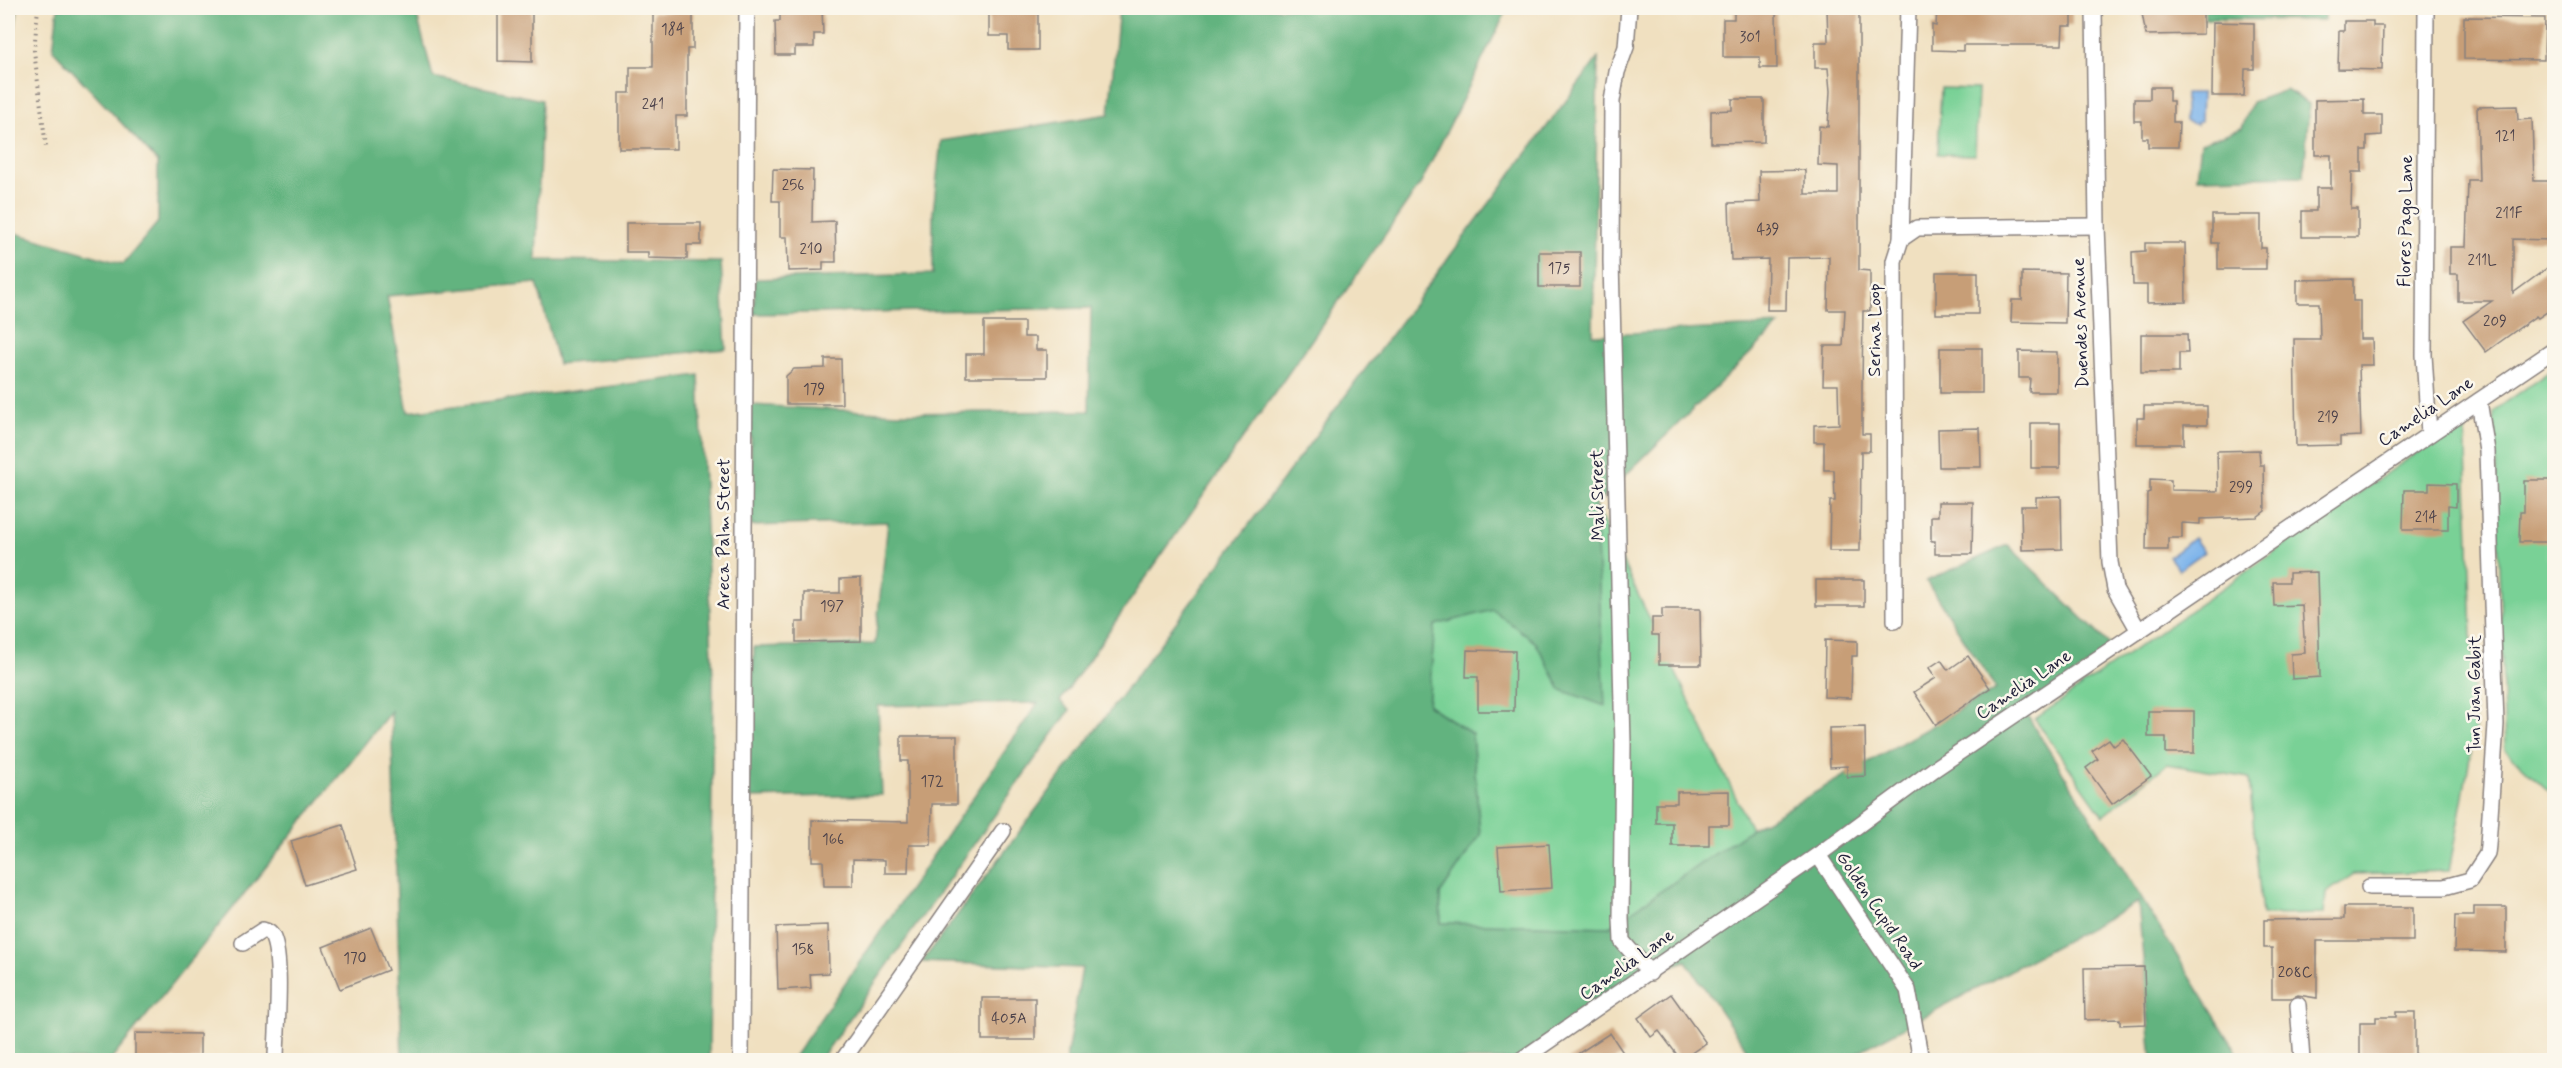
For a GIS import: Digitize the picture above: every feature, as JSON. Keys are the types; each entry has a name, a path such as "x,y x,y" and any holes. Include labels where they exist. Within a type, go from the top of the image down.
{"street":[{"name":"Areca Palm Street","path":"741,1060 747,8"},
{"name":"Mali Street","path":"1629,8 1626,46 1617,72 1612,101 1611,261 1623,744 1621,919 1622,940 1650,973"},
{"name":"Serina Loop","path":"1895,621 1894,261 1901,239 1908,8"},
{"name":"Duendes Avenue","path":"2094,8 2097,226 2110,562 2115,589 2139,631"},
{"name":"Flores Pago Lane","path":"2426,8 2424,355 2429,434"},
{"path":"1901,239 1917,228 2097,226"},
{"name":"Camelia Lane","path":"1521,1060 1818,855 1933,770 2554,350"},
{"name":"Tun Juan Gabit","path":"2369,887 2444,887 2470,880 2487,854 2494,778 2496,713 2487,451 2479,401"},
{"path":"843,1060 1003,831"},
{"name":"Golden Cupid Road","path":"1818,855 1908,990 1921,1060"},
{"path":"243,943 263,930 270,933 274,941 277,973 276,1060"},
{"path":"2298,1005 2302,1060"}],"path":[{"path":"38,8 34,51 46,147"}],"green space":[{"path":"8,8 18,8 8,76"},
{"path":"58,8 415,8 433,77 542,100 536,260 721,262 726,349 558,364 537,283 387,296 408,412 699,375 713,678 709,1060 402,1060 391,711 111,1060 8,1060 8,231 123,264 158,222 158,162 53,50"},
{"path":"1119,8 1508,8 1421,183 1060,701 1070,710 820,1060 792,1060 1038,703 878,706 882,795 748,798 754,647 875,644 888,522 751,526 751,405 899,413 1089,411 1091,308 754,314 755,279 933,274 933,212 941,141 1109,114"},
{"path":"2205,8 2324,8 2324,20 2205,19"},
{"path":"1598,58 1593,335 1779,325 1595,505 1605,706 1561,690 1536,643 1493,610 1435,625 1428,705 1472,734 1480,835 1440,894 1441,923 1609,927 1751,829 1996,689 1926,581 2008,545 2113,648 2024,710 2242,1060 2152,1060 2138,902 1843,1060 1754,1060 1686,961 1650,973 1523,1060 1066,1060 1082,968 922,962"},
{"path":"1941,88 1978,89 1975,155 1938,154"},
{"path":"2286,90 2309,104 2304,176 2197,178 2201,143 2242,128 2252,102"},
{"path":"2554,368 2554,796 2505,750 2494,411"},
{"path":"2465,419 2475,731 2449,871 2354,874 2326,893 2324,914 2262,915 2249,778 2167,764 2103,816 2035,719"},
{"path":"1595,505 1751,829 1609,927 1441,923 1440,894 1480,835 1472,734 1428,705 1435,625 1493,610 1536,643 1561,690 1604,705"}],"water":[{"path":"2185,93 2202,93 2201,121 2197,122 2197,125 2185,121"},
{"path":"2194,538 2204,552 2179,570 2169,557"}],"building":[{"path":"498,8 532,8 532,62 498,61"},
{"path":"780,8 822,9 823,34 814,34 814,47 795,47 795,55 776,55 775,21 780,21"},
{"path":"1734,8 1776,9 1777,68 1760,68 1760,57 1723,57 1723,19 1734,19"},
{"path":"1827,8 1859,8 1859,270 1870,271 1870,311 1863,311 1862,434 1870,434 1870,451 1861,451 1860,551 1829,551 1830,501 1835,501 1834,470 1824,470 1824,442 1814,442 1814,425 1839,424 1838,385 1823,385 1824,346 1843,346 1845,310 1828,310 1829,257 1787,258 1786,310 1767,310 1768,259 1731,260 1729,203 1760,202 1759,171 1805,170 1805,194 1838,194 1838,166 1818,165 1819,126 1828,127 1830,91 1828,68 1815,68 1815,42 1828,42"},
{"path":"1937,8 2072,8 2072,26 2063,26 2062,45 1963,45 1963,51 1932,50 1932,25 1936,26"},
{"path":"2141,8 2203,8 2203,34 2146,35"},
{"path":"653,12 693,12 693,49 687,49 687,116 676,116 676,149 619,149 619,93 630,93 630,67 653,67"},
{"path":"989,12 1038,12 1038,50 1008,50 1008,36 989,36"},
{"path":"2464,17 2545,18 2544,60 2464,59"},
{"path":"2344,21 2373,21 2373,26 2383,26 2382,70 2338,69 2339,31 2344,31"},
{"path":"2213,22 2254,23 2254,69 2245,69 2244,96 2212,96"},
{"path":"2150,87 2169,87 2169,101 2173,101 2173,122 2179,122 2178,147 2148,147 2148,138 2142,138 2142,121 2134,121 2134,99 2150,99"},
{"path":"1732,99 1764,99 1764,142 1711,143 1711,111 1732,110"},
{"path":"2364,99 2364,115 2382,115 2382,135 2367,136 2367,150 2362,150 2362,172 2352,172 2351,209 2358,209 2358,237 2302,237 2302,211 2316,211 2316,188 2331,188 2331,155 2315,155 2315,100"},
{"path":"2517,106 2518,120 2532,119 2534,181 2554,181 2554,202 2552,202 2551,240 2513,239 2513,293 2554,263 2554,307 2538,318 2536,316 2486,352 2463,321 2492,301 2458,301 2458,274 2450,274 2450,247 2466,247 2468,180 2479,180 2477,107"},
{"path":"773,169 813,170 812,222 835,221 836,262 823,262 823,270 788,271 787,237 780,237 780,201 772,201"},
{"path":"2212,215 2261,215 2261,248 2266,248 2266,269 2218,269 2218,243 2212,243"},
{"path":"626,223 701,223 701,245 687,245 687,259 648,258 648,252 626,252"},
{"path":"2145,243 2185,243 2186,302 2147,303 2147,285 2133,285 2132,252 2145,251"},
{"path":"1539,252 1580,252 1580,287 1539,287"},
{"path":"1936,272 1978,272 1978,314 1936,314"},
{"path":"2022,272 2066,273 2065,323 2011,322 2012,300 2022,300"},
{"path":"2353,279 2353,301 2360,301 2360,339 2372,339 2373,365 2359,365 2361,436 2340,437 2340,445 2296,446 2294,339 2320,339 2319,303 2297,303 2297,280"},
{"path":"984,322 1024,322 1024,337 1036,337 1036,350 1047,350 1047,377 966,377 966,354 984,354"},
{"path":"2141,334 2187,334 2188,353 2179,353 2179,373 2141,373"},
{"path":"1940,348 1982,348 1982,393 1940,393"},
{"path":"2019,351 2057,352 2057,392 2029,392 2030,378 2019,378"},
{"path":"825,359 841,359 842,404 786,404 786,376 794,369 825,368"},
{"path":"2144,406 2207,406 2207,425 2184,425 2184,444 2137,444 2137,418 2144,418"},
{"path":"2031,423 2060,423 2060,468 2031,468"},
{"path":"1980,428 1981,467 1939,467 1938,429"},
{"path":"2259,450 2260,465 2264,465 2265,511 2257,517 2200,519 2200,524 2182,523 2182,538 2168,538 2168,550 2146,550 2147,493 2150,492 2150,479 2171,480 2171,490 2218,491 2217,451"},
{"path":"2524,480 2554,480 2554,542 2519,542 2520,512 2524,512"},
{"path":"2429,483 2456,484 2456,507 2448,506 2448,530 2403,530 2404,490 2429,490"},
{"path":"2061,496 2062,549 2022,550 2021,506 2036,506 2036,497"},
{"path":"1938,502 1973,502 1972,554 1935,554 1935,541 1931,541 1931,516 1938,516"},
{"path":"2317,572 2320,677 2292,679 2291,654 2305,653 2302,605 2274,606 2273,582 2289,582 2289,573"},
{"path":"861,578 861,641 796,642 796,622 804,622 804,593 840,593 840,579"},
{"path":"1816,580 1864,580 1864,606 1816,606"},
{"path":"1662,609 1700,609 1701,665 1659,665 1659,635 1652,635 1652,618 1662,618"},
{"path":"1825,640 1857,641 1857,656 1852,656 1851,698 1824,697"},
{"path":"1467,650 1515,651 1514,711 1478,711 1478,677 1466,677"},
{"path":"1968,656 1990,688 1936,725 1914,692 1936,678 1929,668 1941,660 1948,670"},
{"path":"2148,711 2194,711 2194,753 2166,753 2166,737 2148,737"},
{"path":"1865,727 1866,776 1847,777 1847,766 1830,767 1829,728"},
{"path":"901,736 957,736 957,804 932,804 931,845 909,845 908,873 885,873 885,860 853,859 853,886 824,886 823,861 812,861 812,820 908,822 908,761 901,761"},
{"path":"2109,739 2114,746 2123,739 2151,776 2112,804 2086,768 2098,759 2092,751"},
{"path":"1729,791 1729,825 1709,825 1709,846 1672,846 1672,823 1656,823 1656,803 1677,803 1677,792"},
{"path":"343,825 357,869 305,885 291,841"},
{"path":"1549,844 1552,888 1501,891 1498,847"},
{"path":"2344,907 2413,907 2413,941 2317,941 2317,998 2298,995 2291,998 2272,998 2272,948 2264,948 2264,920 2344,919"},
{"path":"2474,907 2506,907 2506,952 2454,951 2455,916 2474,916"},
{"path":"828,925 829,973 810,974 811,988 778,990 776,927"},
{"path":"371,928 388,970 340,989 323,947"},
{"path":"2144,967 2146,1024 2120,1025 2120,1019 2085,1020 2084,968"},
{"path":"1671,994 1706,1043 1681,1060 1659,1031 1651,1037 1638,1018"},
{"path":"982,998 1035,998 1035,1040 982,1040"},
{"path":"2396,1012 2415,1012 2415,1060 2396,1060 2396,1056 2360,1056 2360,1023 2376,1023 2376,1017 2396,1017"},
{"path":"135,1033 200,1034 200,1060 135,1060"},
{"path":"1610,1033 1624,1054 1614,1060 1568,1060"}]}
